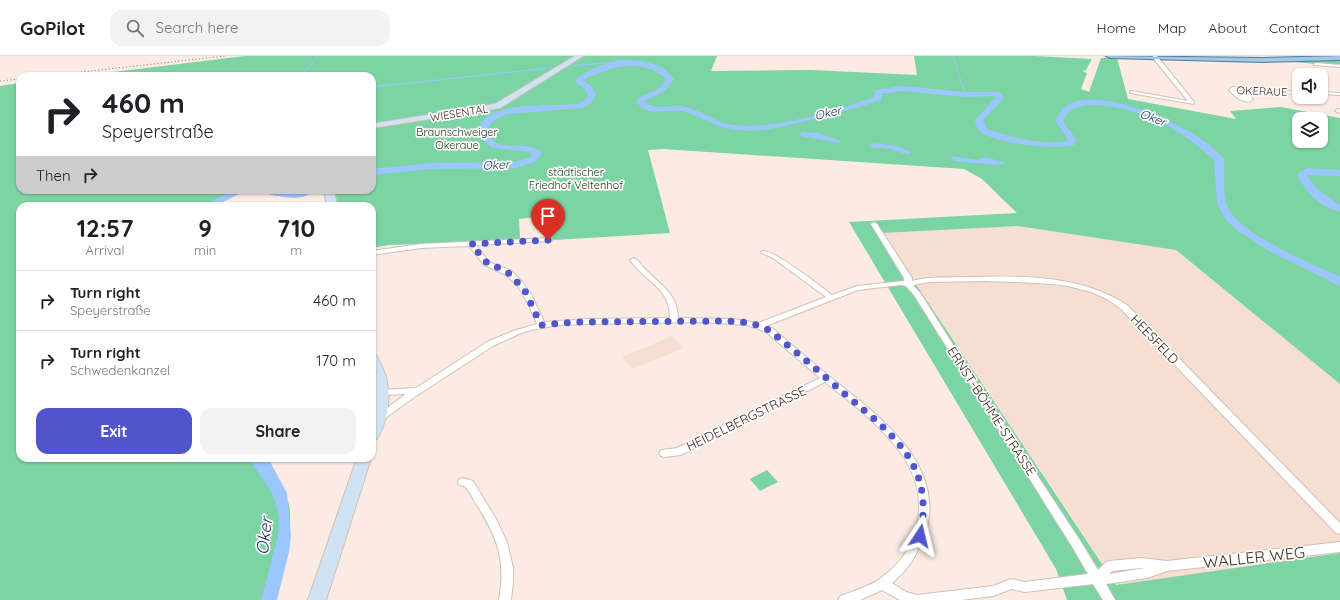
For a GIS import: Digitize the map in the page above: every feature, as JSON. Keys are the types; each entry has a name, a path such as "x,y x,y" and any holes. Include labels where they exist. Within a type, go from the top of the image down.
{"main road":[{"path":"1110,56 1340,58"}],"street":[{"name":"WIESENTAL","path":"376,125 497,106 580,56"},
{"path":"1132,92 1192,103 1155,57"},
{"path":"1316,64 1340,66"},
{"name":"OKERAUE","path":"1238,96 1231,90 1234,88 1292,92"},
{"path":"1328,93 1340,94"},
{"name":"ERNST-BÖHME-STRASSE","path":"874,224 908,278 908,284 917,294 1097,578 1109,600"},
{"path":"376,252 421,246 548,240"},
{"path":"471,244 488,264 510,274 525,291 541,325"},
{"path":"764,252 775,257 832,298"},
{"path":"634,260 639,268 669,297 673,306 674,321"},
{"name":"HEESFELD","path":"761,325 832,298 869,286 900,282 908,284 917,281 971,279 1061,283 1095,291 1115,300 1124,307 1340,530"},
{"path":"377,420 418,391 498,340 522,330 541,325 560,322 674,321 740,321 761,325 769,330 892,434 910,458 917,472 922,489 924,508 920,536 908,558 883,584 844,600"},
{"path":"376,365 380,372 384,392 376,423"},
{"name":"HEIDELBERGSTRASSE","path":"664,453 678,452 826,378"},
{"path":"384,392 418,391"},
{"path":"317,600 363,462"},
{"path":"463,482 470,484 506,552 508,574 506,600"},
{"name":"WALLER WEG","path":"883,584 904,596 916,600 993,591 1011,584 1025,588 1097,578 1110,579 1147,573 1167,566 1340,548"}],"shaded area":[{"path":"1018,226 1176,250 1340,384 1340,600 1117,585 883,233"},
{"path":"672,336 684,348 633,369 622,357"}],"green space":[{"name":"Braunschweiger Okeraue","path":"245,56 717,56 711,71 811,70 917,75 914,56 1034,56 1092,59 1086,70 1082,71 1087,73 1081,89 1089,92 1101,58 1117,58 1128,99 1236,119 1230,111 1281,107 1308,112 1292,112 1292,148 1328,148 1328,116 1340,118 1340,384 1176,250 1018,226 882,233 1116,585 1340,553 1340,600 1067,600 1056,569 849,222 1017,213 982,179 964,169 663,149 648,150 670,233 554,240 551,237 546,216 519,219 520,240 389,245 376,247 376,202 336,202 336,194 376,194 376,72 113,72"},
{"path":"1340,58 1340,66 1271,60"},
{"path":"16,84 16,194 239,194 221,202 16,202 16,462 268,462 282,486 289,505 290,513 290,524 277,600 0,600 0,86"},
{"path":"268,194 303,194 293,196"},
{"path":"767,470 778,482 760,491 750,479"}],"water":[{"path":"801,132 818,133 839,140 840,143 800,136"},
{"path":"875,143 897,146 911,152 910,154 907,154 869,146"},
{"path":"950,156 977,160 985,157 1007,163 996,165 954,161"},
{"path":"251,462 270,462 287,493 291,535 289,552 277,600 261,600 278,536 279,520 277,507 271,491"}],"waterway":[{"path":"304,72 318,56"},
{"path":"953,56 965,94"},
{"name":"Oker","path":"376,172 432,166 517,165 533,159 537,153 532,150 495,146 481,135 485,124 494,116 506,112 522,109 580,106 587,102 592,95 588,88 579,82 580,79 603,67 618,62 634,62 652,66 666,74 670,79 669,83 663,89 641,100 641,103 644,106 652,109 686,109 708,120 727,126 742,128 772,127 853,107 878,98 878,92 915,89 965,95 996,94 1000,98 979,120 980,126 984,131 1003,137 1052,145 1071,143 1072,139 1059,121 1066,110 1078,104 1094,103 1111,105 1146,114 1172,125 1202,145 1219,159 1220,191 1223,208 1241,229 1275,250 1340,282"},
{"path":"567,66 620,62"},
{"path":"376,87 558,67"},
{"name":"Oker","path":"1340,173 1307,171 1302,174 1304,180 1317,195 1340,209"},
{"name":"Oker","path":"216,202 233,194"},
{"name":"Oker","path":"283,194 299,194"}],"railway":[{"path":"82,72 225,56"},
{"path":"0,81 16,79"}],"route":[{"path":"548,240 471,244 488,264 510,274 525,291 541,325 560,322 740,321 761,325 769,330 882,425 903,447 917,472 922,489 924,508 920,536"}],"park label":[{"name":"städtischer Friedhof Veltenhof","path":"576,178"}]}
